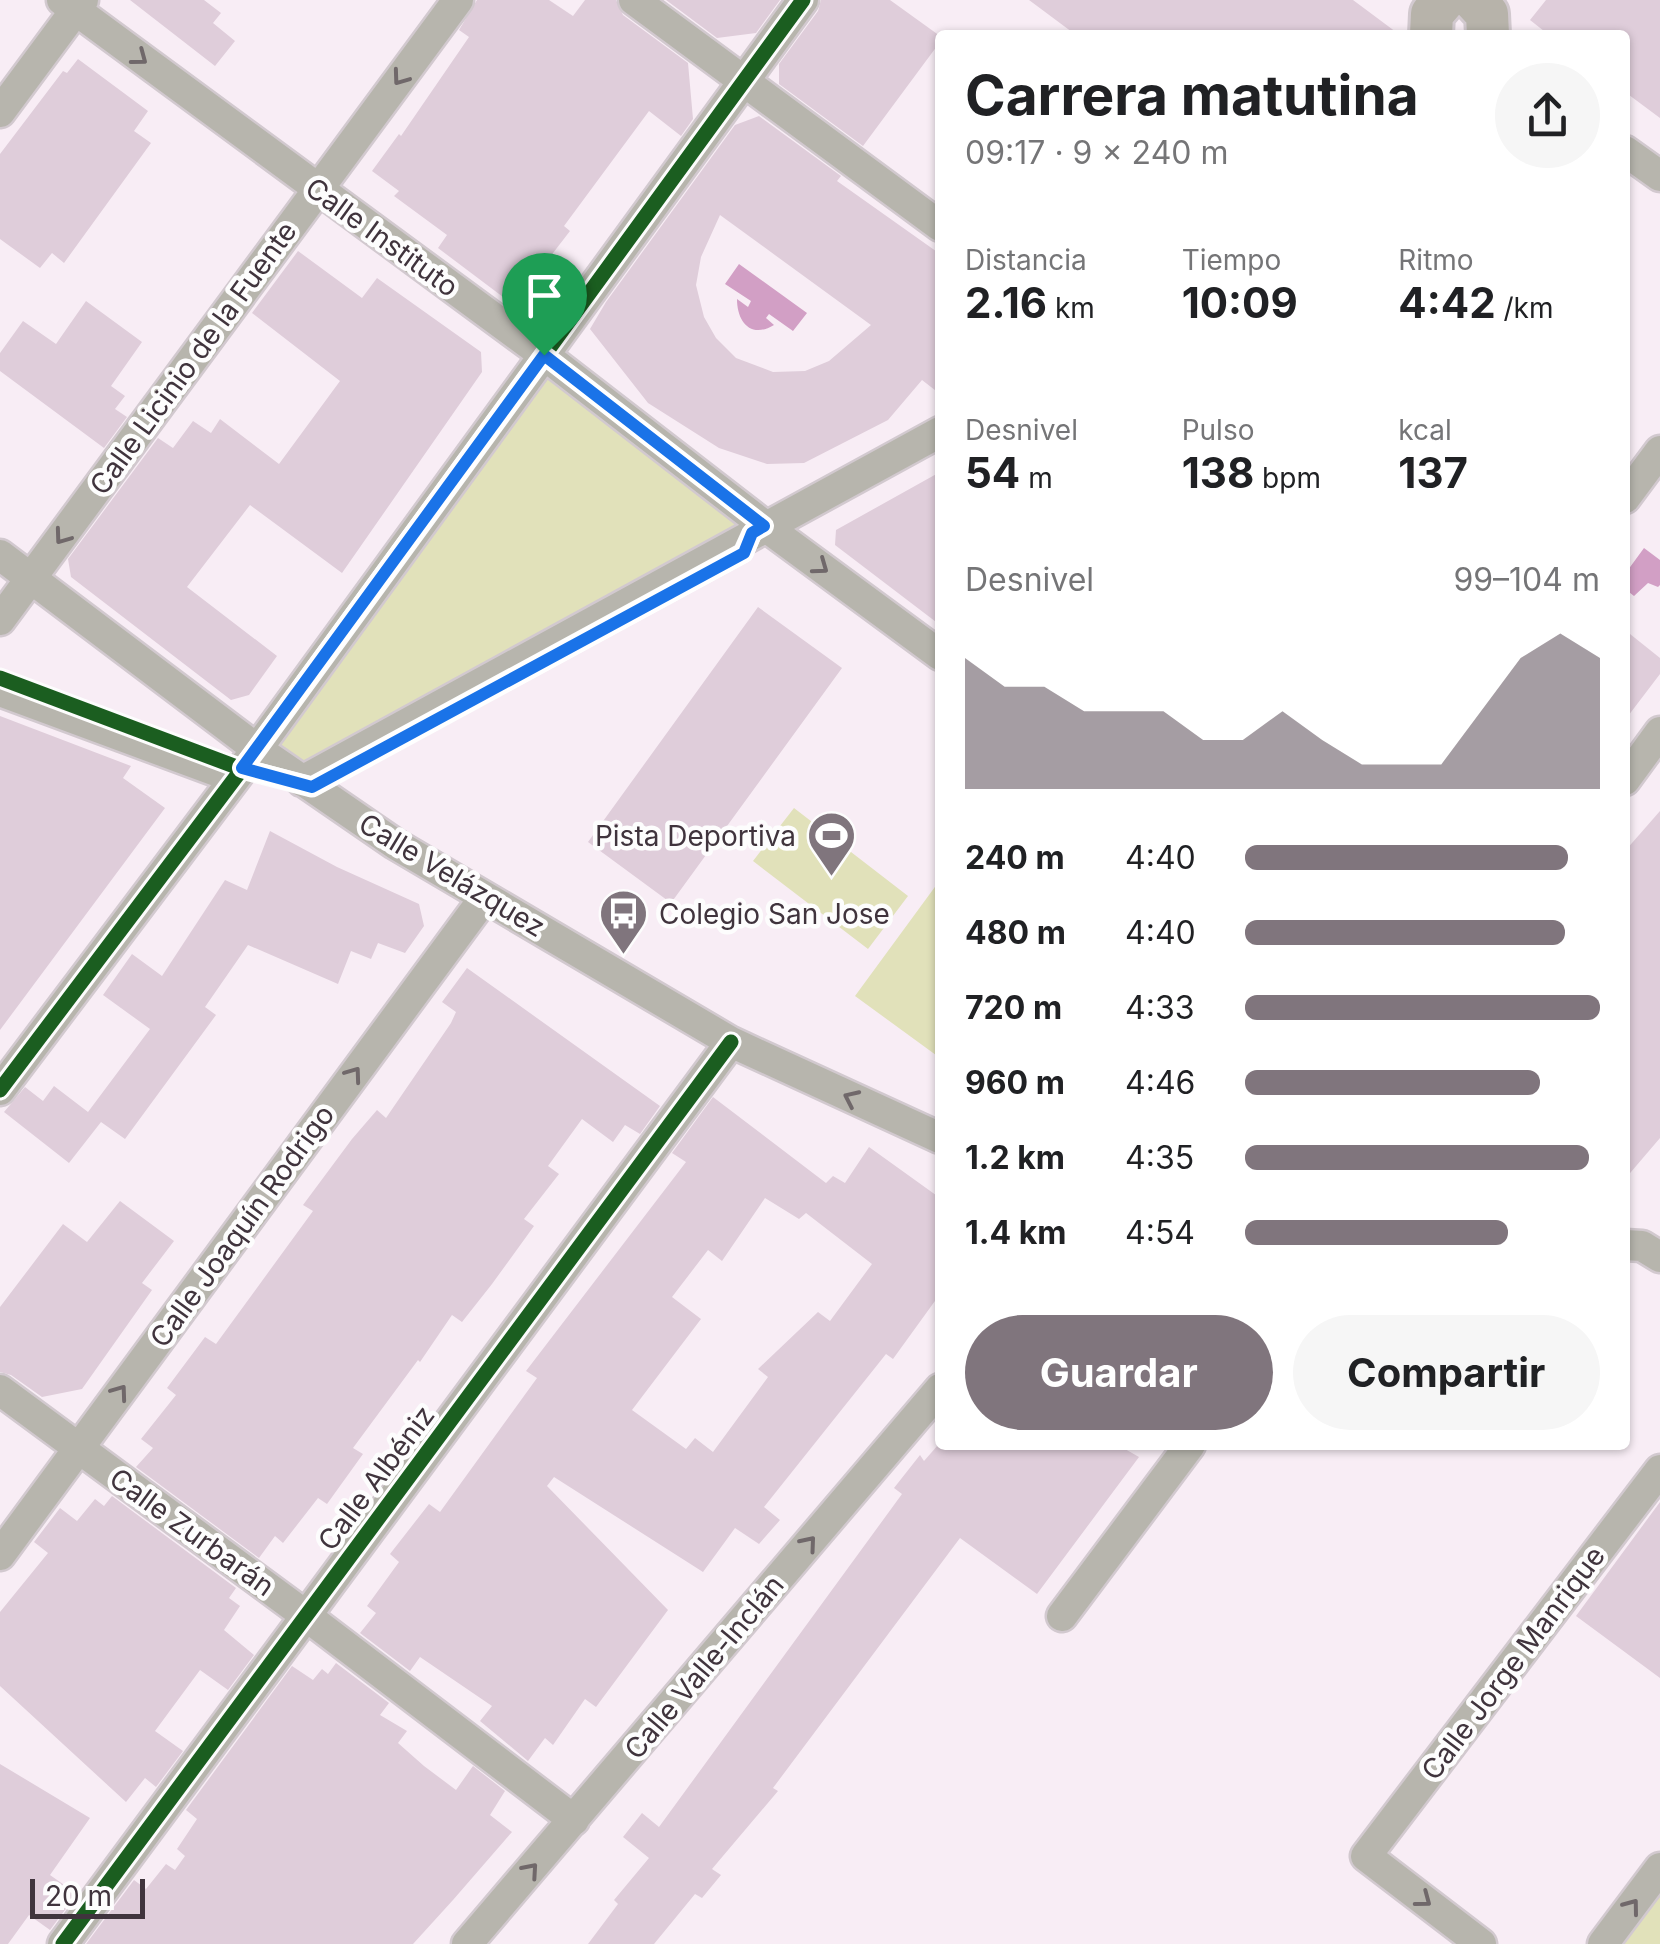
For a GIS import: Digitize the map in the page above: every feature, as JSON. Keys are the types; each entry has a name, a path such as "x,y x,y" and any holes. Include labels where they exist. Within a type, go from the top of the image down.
{"street":[{"name":"Calle Licinio de la Fuente","path":"0,620 458,0"},
{"path":"634,0 935,222"},
{"path":"0,1090 235,778 804,0"},
{"name":"Calle Instituto","path":"74,3 935,651"},
{"path":"0,112 74,3"},
{"path":"1630,155 1660,176"},
{"path":"302,781 935,435"},
{"path":"1630,491 1660,451"},
{"name":"Calle Velázquez","path":"0,555 302,781 395,844 731,1042 935,1136"},
{"path":"0,691 235,778"},
{"path":"1630,773 1648,746"},
{"name":"Calle Joaquín Rodrigo","path":"0,1555 485,897"},
{"name":"Calle Albéniz","path":"63,1944 731,1042"},
{"name":"Calle Zurbarán","path":"0,1390 574,1820"},
{"name":"Calle Valle-Inclán","path":"467,1944 935,1395"},
{"path":"1062,1616 1186,1450"},
{"name":"Calle Jorge Manrique","path":"1481,1944 1366,1856 1660,1470"},
{"path":"1603,1944 1660,1868"}],"green space":[{"path":"544,355 765,526 302,781 257,749"},
{"name":"Pista Deportiva","path":"794,808 908,896 868,949 753,861"},
{"path":"935,887 935,1054 855,996"},
{"path":"1660,1868 1660,1944 1603,1944"}],"shaded area":[{"path":"739,264 807,313 793,331 769,314 766,318 774,325 759,330 747,326 737,299 748,307 751,301 725,284"},
{"path":"1644,548 1660,560 1660,585 1648,583 1634,596 1630,593 1630,567"}],"building":[{"path":"130,0 204,0 221,13 213,23 235,41 215,66"},
{"path":"477,0 549,0 573,16 585,0 616,0 623,15 688,63 693,119 681,136 649,111 564,226 570,231 543,266 557,277 534,306 519,309 438,248 447,235 394,196 399,191 372,171 469,37 459,30"},
{"path":"666,0 780,0 756,33 717,38"},
{"path":"821,0 890,0 935,32 935,49 863,146 779,84 779,64 818,11"},
{"path":"1029,0 1353,0 1393,30 1069,30"},
{"path":"1546,0 1660,0 1660,118 1630,96 1630,30 1543,30 1530,20"},
{"path":"78,59 148,111 134,131 151,143 64,263 52,253 40,268 0,239 0,154 63,71 67,73"},
{"path":"759,116 841,176 837,181 935,250 935,390 922,380 888,420 804,463 767,464 719,448 648,403 590,329 735,125","holes":["720,215 871,325 829,361 805,371 773,372 736,358 716,338 704,317 696,285 701,257"]},
{"path":"298,251 362,298 377,278 481,352 482,372 342,573 250,505 187,587 277,656 249,695 231,700 71,577 68,559 158,438 173,448 193,421 211,433 220,419 279,464 340,381 252,313"},
{"path":"86,301 142,342 111,386 125,396 115,409 127,417 104,448 0,371 0,353 23,321 56,344"},
{"path":"935,475 935,621 835,545 836,530"},
{"path":"758,607 842,668 671,903 588,842"},
{"path":"1630,634 1660,658 1660,674 1630,713"},
{"path":"0,716 131,766 123,778 165,808 0,1030"},
{"path":"1660,811 1660,1138 1630,1173 1630,845"},
{"path":"270,831 419,904 424,926 405,953 378,943 371,959 351,951 338,984 248,945 205,1007 216,1015 125,1139 101,1122 69,1163 4,1112 25,1087 43,1101 54,1086 88,1112 150,1029 103,995 132,954 162,976 225,880 247,890"},
{"path":"467,968 660,1106 640,1134 625,1125 613,1142 582,1119 548,1166 559,1174 524,1219 534,1226 492,1284 462,1322 452,1315 418,1360 353,1448 363,1454 327,1504 318,1498 283,1543 275,1536 259,1558 136,1467 153,1448 141,1439 176,1395 167,1388 205,1337 216,1344 313,1211 303,1205 352,1139 377,1110 386,1118 451,1023 456,1012 442,1002"},
{"path":"713,1097 826,1183 833,1176 845,1183 869,1147 935,1194 935,1301 893,1359 886,1354 764,1507 780,1520 759,1544 735,1528 703,1572 554,1477 547,1486 668,1610 596,1707 585,1699 553,1745 545,1738 528,1761 480,1721 492,1706 420,1657 410,1671 360,1633 376,1613 367,1606 399,1562 390,1554 429,1504 440,1512 537,1378 526,1371 686,1162 672,1153","holes":["765,1198 799,1219 806,1213 872,1264 830,1321 818,1312 758,1369 768,1377 713,1452 695,1438 686,1449 632,1410 701,1319 672,1297 708,1250 722,1261"]},
{"path":"120,1201 174,1241 142,1283 152,1290 82,1389 42,1397 11,1375 0,1372 0,1307 63,1224 87,1242"},
{"path":"935,1448 1127,1450 1139,1457 1037,1594 960,1538 773,1788 778,1791 712,1869 721,1875 702,1898 695,1894 654,1944 588,1944 618,1904 614,1900 649,1858 623,1837 642,1813 659,1827 902,1494 894,1488 920,1455 924,1461"},
{"path":"112,1496 236,1588 229,1598 240,1606 224,1630 254,1655 228,1690 200,1670 155,1731 183,1751 156,1787 145,1778 126,1802 0,1686 0,1612 48,1553 34,1542 60,1508 77,1521 95,1499 104,1506"},
{"path":"1660,1502 1660,1678 1576,1616"},
{"path":"336,1663 389,1703 380,1715 407,1731 398,1743 424,1766 456,1790 473,1766 505,1791 490,1815 512,1832 453,1900 413,1944 86,1944 134,1880 146,1889 166,1864 175,1870 185,1856 177,1849 197,1819 186,1810 292,1666 313,1680 322,1669 328,1674"},
{"path":"0,1764 90,1818 50,1875 77,1894 50,1930 29,1915 8,1944 0,1944"}],"cycle path":[{"path":"0,1090 257,749 803,0"},
{"path":"0,678 242,769 312,787 743,553 752,533"},
{"path":"63,1944 731,1042"}],"place":[{"name":"Pista Deportiva","path":"831,878"},
{"name":"Colegio San Jose","path":"624,956"}],"route":[{"path":"544,355 764,526 752,533 744,553 312,787 242,768 257,748 544,355"}]}
